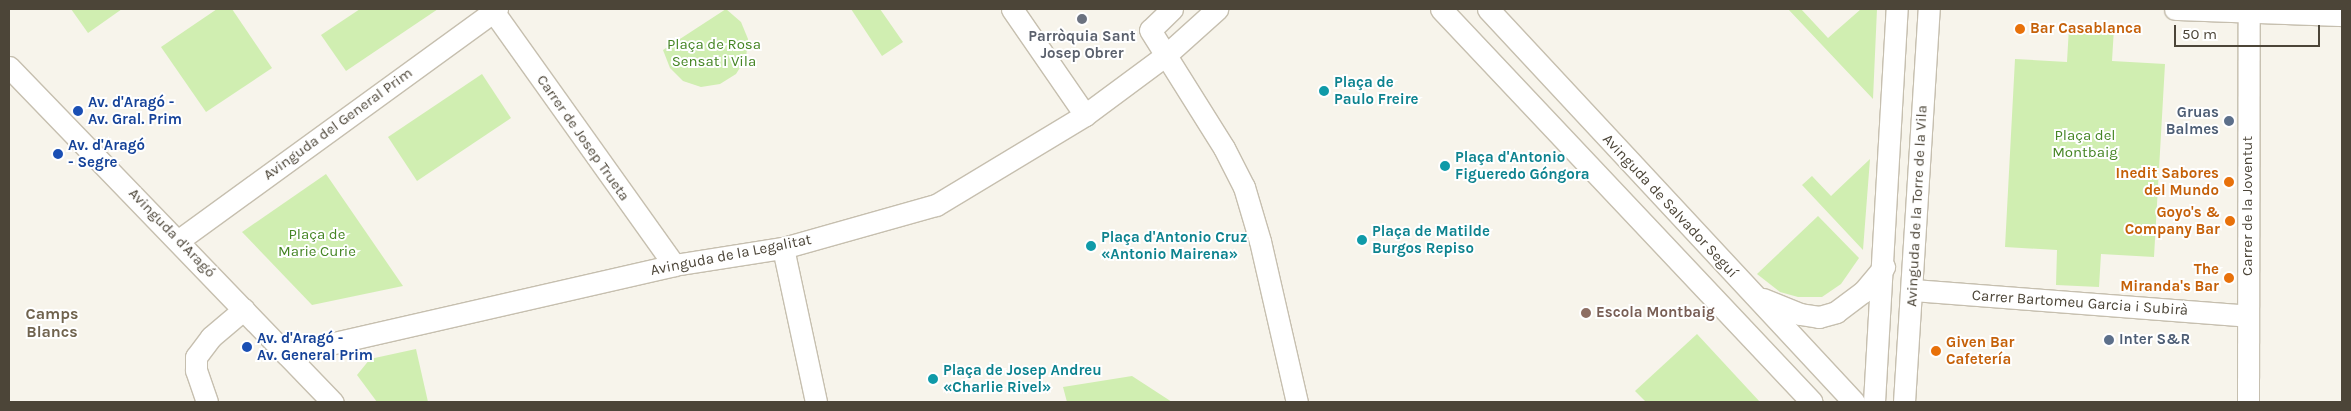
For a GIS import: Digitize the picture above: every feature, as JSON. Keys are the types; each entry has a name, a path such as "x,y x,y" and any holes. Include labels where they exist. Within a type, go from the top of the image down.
{"street":[{"path":"1012,9 1085,114"},
{"path":"1172,9 1150,30 1224,148 1244,187 1260,241 1297,402"},
{"name":"Avinguda de la Legalitat","path":"286,354 674,266 784,248 936,205 1085,114 1166,55 1217,9"},
{"path":"1442,9 1812,402"},
{"name":"Avinguda de Salvador Seguí","path":"1488,9 1854,402"},
{"name":"Avinguda de la Torre de la Vila","path":"1874,402 1884,267 1897,9"},
{"name":"Avinguda de la Torre de la Vila","path":"1904,402 1913,290 1929,9"},
{"path":"2175,9 2342,15"},
{"name":"Avinguda del General Prim","path":"179,240 495,10"},
{"name":"Carrer de Josep Trueta","path":"495,10 674,266"},
{"name":"Carrer de la Joventut","path":"2248,402 2249,11"},
{"name":"Avinguda d'Aragó","path":"9,66 179,240 332,402"},
{"path":"784,248 816,402"},
{"path":"1753,294 1782,309 1819,316 1836,312 1863,292 1884,267"},
{"name":"Carrer Bartomeu Garcia i Subirà","path":"1913,290 2248,316"},
{"path":"207,402 196,370 196,357 211,337 244,310"}],"green space":[{"path":"71,9 122,9 88,33"},
{"path":"217,9 232,9 272,68 206,112 161,47"},
{"path":"360,9 438,9 346,71 321,35"},
{"name":"Plaça de Rosa Sensat i Vila","path":"726,9 741,22 748,39 746,58 736,74 720,84 701,87 683,81 670,68 663,50"},
{"path":"851,9 880,9 903,42 882,56"},
{"path":"1788,9 1801,9 1828,38 1861,9 1877,9 1873,99"},
{"name":"Plaça del Montbaig","path":"2069,27 2114,28 2112,61 2165,64 2154,257 2101,254 2099,287 2056,285 2057,250 2005,247 2015,59 2067,62"},
{"path":"482,74 511,118 417,181 388,137"},
{"path":"1870,159 1863,250 1802,185 1812,176 1831,196"},
{"name":"Plaça de Marie Curie","path":"326,174 403,286 312,305 242,232"},
{"path":"1818,216 1859,258 1841,284 1822,297 1798,297 1780,292 1757,274"},
{"path":"1697,334 1760,402 1646,402 1635,391"},
{"path":"416,349 428,402 377,402 357,375 370,359"},
{"path":"1132,376 1172,402 1067,402 1063,387"}],"place":[{"name":"Parròquia Sant Josep Obrer","path":"1082,19"},
{"name":"Bar Casablanca","path":"2020,29"},
{"name":"Plaça de Paulo Freire","path":"1324,91"},
{"name":"Av. d'Aragó - Av. Gral. Prim","path":"78,111"},
{"name":"Gruas Balmes","path":"2229,121"},
{"name":"Av. d'Aragó - Segre","path":"58,154"},
{"name":"Plaça d'Antonio Figueredo Góngora","path":"1445,166"},
{"name":"Inedit Sabores del Mundo","path":"2229,182"},
{"name":"Goyo's & Company Bar","path":"2230,221"},
{"name":"Plaça de Matilde Burgos Repiso","path":"1362,240"},
{"name":"Plaça d'Antonio Cruz «Antonio Mairena»","path":"1091,246"},
{"name":"The Miranda's Bar","path":"2229,278"},
{"name":"Escola Montbaig","path":"1586,313"},
{"name":"Inter S&R","path":"2109,340"},
{"name":"Av. d'Aragó - Av. General Prim","path":"247,347"},
{"name":"Given Bar Cafetería","path":"1936,351"},
{"name":"Plaça de Josep Andreu «Charlie Rivel»","path":"933,379"}],"district":[{"name":"Camps Blancs","path":"52,323"}]}
